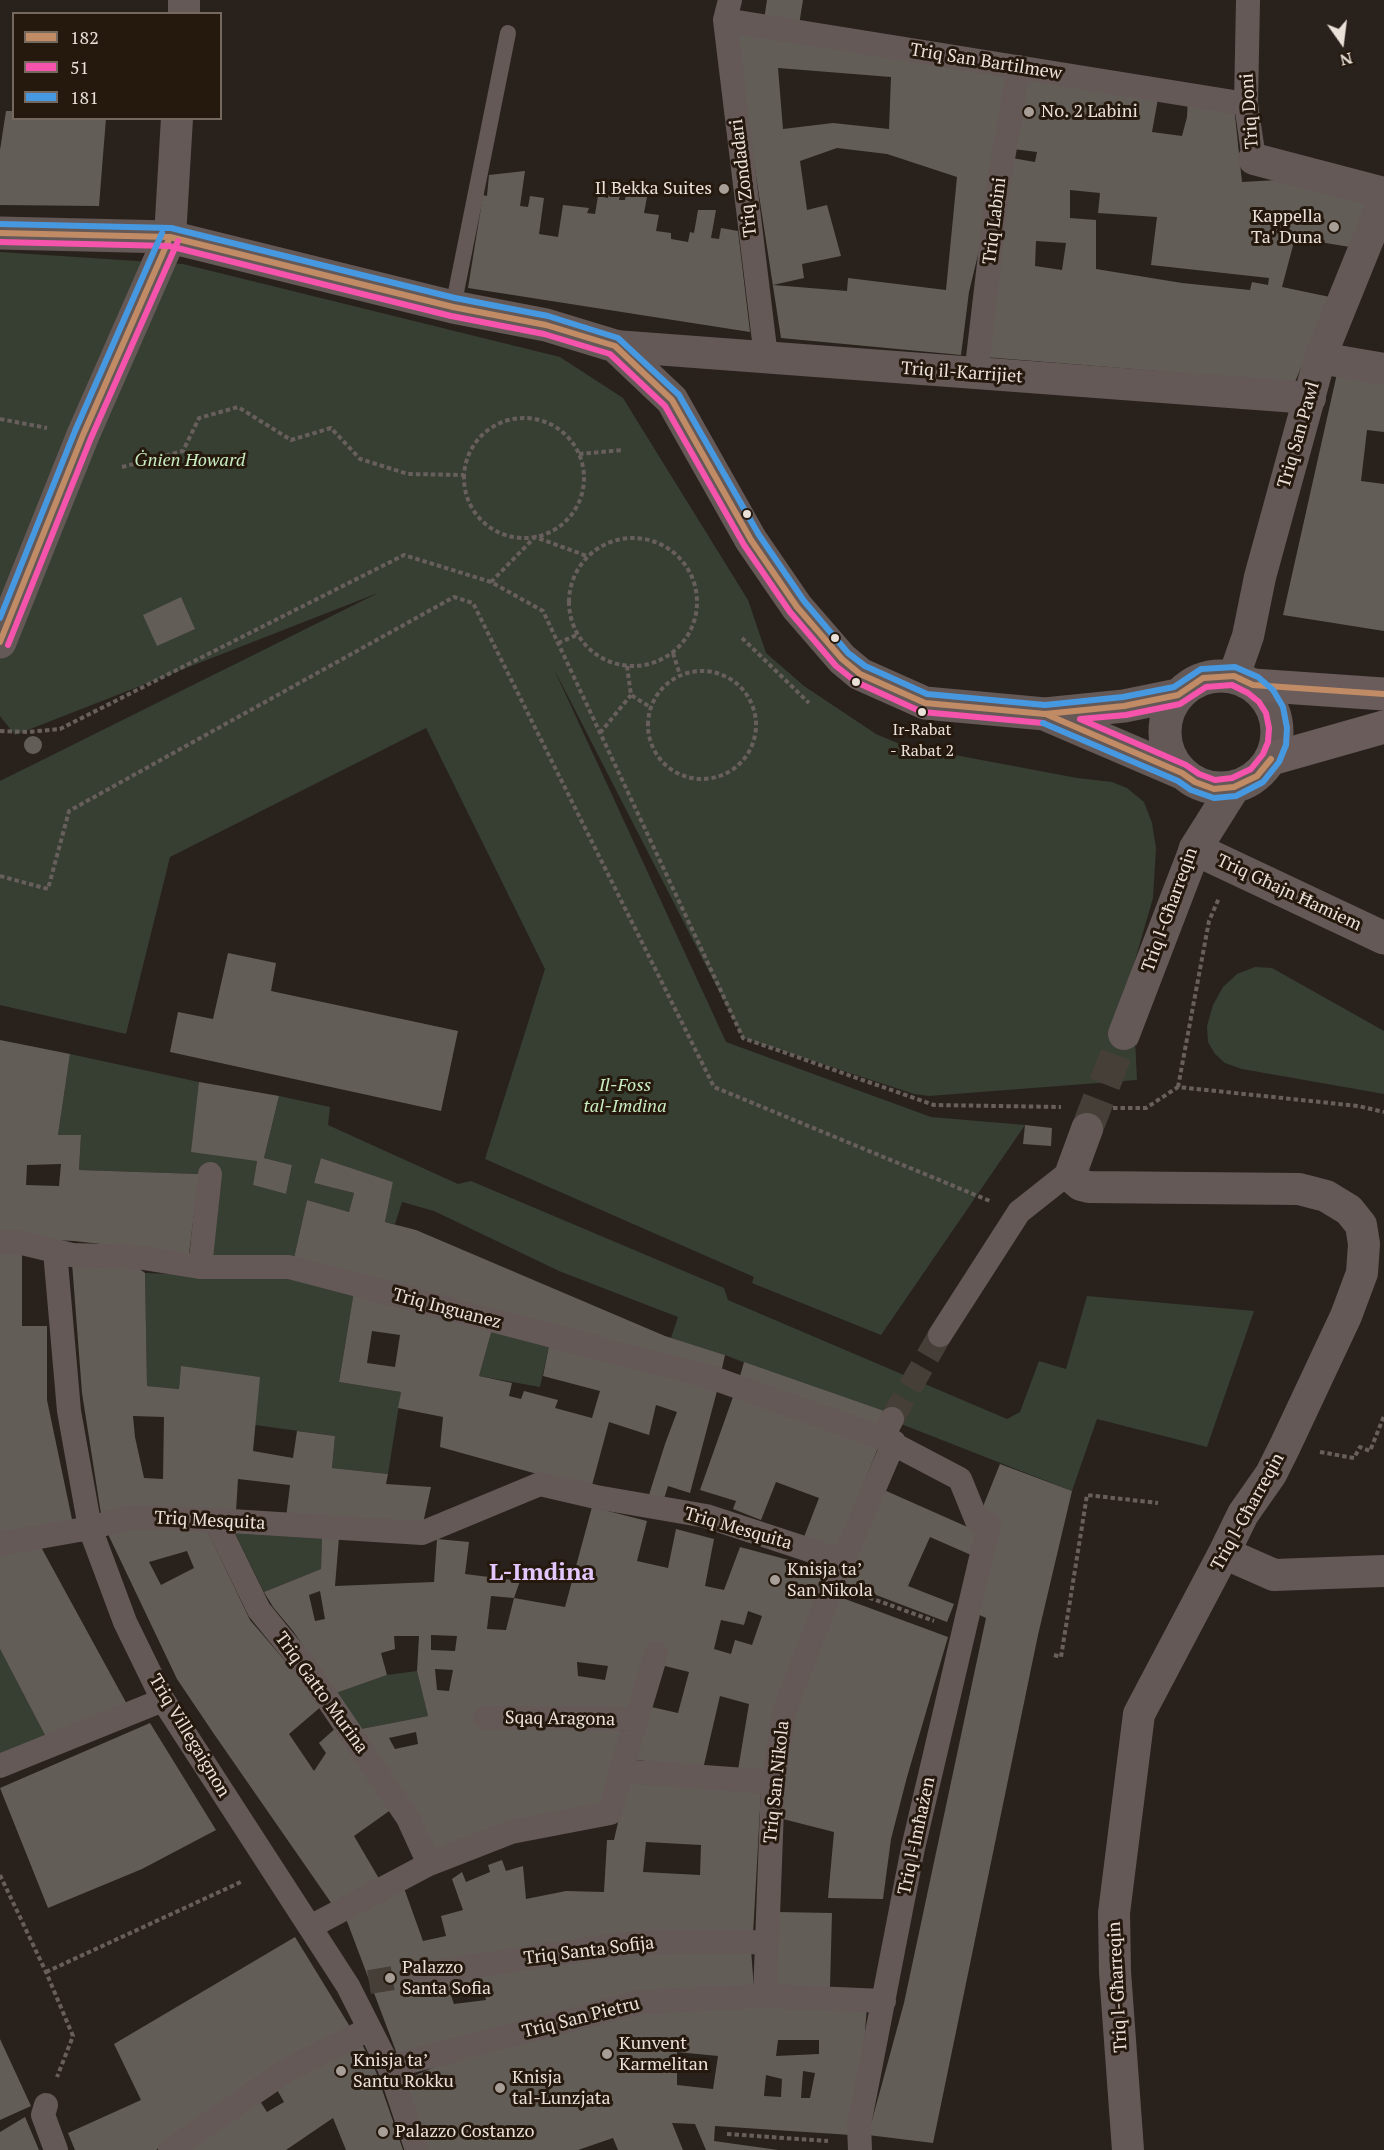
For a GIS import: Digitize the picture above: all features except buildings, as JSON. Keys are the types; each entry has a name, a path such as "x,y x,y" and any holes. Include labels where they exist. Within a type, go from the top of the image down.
{"main road":[{"path":"1244,681 1384,694"},
{"path":"1271,759 1384,726"}],"street":[{"name":"Triq Doni","path":"1248,0 1246,104 1254,159 1384,193"},
{"name":"Triq San Bartilmew","path":"727,10 1019,67 1246,104"},
{"name":"Triq Zondadari","path":"727,10 766,357"},
{"name":"Triq Labini","path":"976,375 998,187 1019,67"},
{"path":"0,642 83,435 170,237 177,120"},
{"name":"Triq San Pawl","path":"1244,681 1248,636 1260,577 1320,358 1384,200"},
{"path":"0,233 170,237 453,307 546,325 615,346 672,400 751,540 770,569 797,607 843,659 860,674 925,703 1045,714 1124,706 1178,695 1203,678 1244,681 1266,696 1274,710 1278,727 1277,744 1271,759 1257,776 1234,787 1214,789 1045,714"},
{"name":"Triq il-Karrijiet","path":"615,346 976,375 1310,398"},
{"path":"1320,358 1384,369"},
{"path":"1178,695 1169,710 1165,726 1166,743 1172,759 1188,777"},
{"name":"Triq l-Għarreqin","path":"1124,1034 1195,849 1188,777"},
{"path":"1195,849 1234,787"},
{"name":"Triq Għajn Ħamiem","path":"1195,849 1384,938"},
{"path":"940,1335 1019,1212 1072,1170 1088,1129"},
{"name":"Triq l-Għarreqin","path":"1072,1170 1074,1179 1081,1185 1089,1187 1299,1189 1326,1196 1349,1210 1361,1225 1364,1244 1362,1273 1346,1316 1285,1446 1264,1484 1243,1514 1139,1714 1114,1912 1115,1972 1128,2150"},
{"path":"200,1267 210,1174"},
{"name":"Triq Inguanez","path":"0,1242 22,1243 72,1255 137,1257 200,1267 289,1267 713,1378 889,1433 960,1479 977,1521 989,1524"},
{"name":"Triq Villegaignon","path":"55,1251 69,1411 90,1528 126,1622 163,1700 310,1927 358,1984 369,2030 389,2067 417,2150"},
{"name":"Triq San Nikola","path":"765,1996 773,1782 784,1712 843,1561 889,1433"},
{"name":"Triq Mesquita","path":"0,1544 90,1528 130,1517 422,1533 540,1484 596,1497 706,1516 843,1561"},
{"name":"Triq Gatto Murina","path":"215,1520 259,1610 308,1670 401,1808 429,1864"},
{"name":"Triq l-Imħażen","path":"860,2150 859,2125 913,1848 965,1630 966,1613 989,1524"},
{"path":"1224,1553 1274,1575 1384,1572"},
{"name":"Sqaq Aragona","path":"429,1864 511,1832 610,1813 635,1719 656,1654"},
{"path":"0,1766 163,1700"},
{"name":"Sqaq Aragona","path":"485,1718 635,1719"},
{"path":"621,1771 773,1782"},
{"path":"310,1927 429,1864"},
{"name":"Triq Santa Sofija","path":"412,1975 631,1943 766,1942"},
{"name":"Triq San Pietru","path":"389,2067 640,2002 765,1996 884,2001"},
{"path":"170,2150 289,2069 369,2030"},
{"path":"46,2105 43,2115 56,2150"}],"lane":[{"path":"453,307 508,33"}],"path":[{"path":"123,467 183,451 198,418 238,407 291,440 331,428 360,459 408,474 464,475"},
{"path":"0,419 83,435"},
{"path":"514,419 537,420 556,428 572,442 579,454 584,475 582,495 570,516 555,530 535,537 512,537 493,530 477,516 466,496 464,475 468,455 478,439 495,426 514,419"},
{"path":"579,454 623,450"},
{"path":"535,537 587,556"},
{"path":"491,582 535,537"},
{"path":"631,537 653,541 673,551 688,568 696,589 698,605 692,627 673,652 653,664 627,666 605,660 587,648 577,635 571,619 568,597 574,574 587,556 605,544 631,537"},
{"path":"0,731 28,732 60,729 404,555 491,582 543,611 743,1038 934,1105 1064,1107"},
{"path":"0,876 48,889 69,811 454,597 474,603 714,1087 948,1185 1019,1212"},
{"path":"558,643 577,635"},
{"path":"742,638 809,703"},
{"path":"673,652 680,675"},
{"path":"600,732 631,695 627,666"},
{"path":"694,671 713,672 730,678 747,696 755,713 753,741 744,758 725,773 707,778 681,775 665,765 650,744 647,725 650,707 664,685 680,675 694,671"},
{"path":"631,695 650,707"},
{"path":"1178,1086 1209,921 1233,868"},
{"path":"1111,1108 1146,1108 1178,1086 1358,1106 1384,1112"},
{"path":"1285,1446 1354,1458 1360,1447 1370,1451 1384,1416"},
{"path":"1054,1654 1061,1657 1087,1495 1158,1503"},
{"path":"833,1584 944,1625 965,1630"},
{"path":"46,1972 271,1868"},
{"path":"0,1875 46,1972 73,2036 46,2105"},
{"path":"727,2134 824,2140"}],"green space":[{"name":"Ġnien Howard","path":"0,252 183,264 560,357 623,398 748,600 766,653 804,686 876,734 902,745 1077,778 1112,782 1127,788 1144,802 1152,823 1156,848 1153,898 1115,1029 1135,1039 1137,1080 929,1096 914,1094 743,1038 553,667 726,1042 931,1117 1025,1125 881,1335 752,1283 754,1277 485,1159 545,969 426,728 170,857 126,1034 0,1005 0,781 378,593 15,735 0,716"},
{"path":"1255,967 1272,968 1384,1031 1384,1094 1242,1069 1225,1063 1215,1054 1208,1042 1207,1026 1213,1005 1223,987 1237,974"},
{"path":"70,1054 199,1082 257,1161 253,1185 286,1194 292,1165 264,1158 279,1096 330,1107 328,1125 458,1184 471,1181 724,1288 728,1300 1007,1419 1020,1412 1039,1361 1066,1369 1087,1296 1254,1311 1207,1447 1097,1419 1072,1491 725,1355 671,1338 678,1317 559,1271 434,1211 402,1202 395,1224 385,1222 393,1182 321,1158 314,1183 354,1193 349,1212 307,1200 294,1258 212,1257 199,1174 79,1170 81,1135 58,1135"},
{"path":"145,1273 295,1279 354,1291 339,1382 401,1392 388,1474 332,1468 335,1436 255,1425 259,1377 181,1367 179,1389 147,1386"},
{"path":"493,1326 550,1341 540,1387 479,1376"},
{"path":"233,1529 322,1536 321,1569 264,1592"},
{"path":"0,1649 47,1739 0,1759"},
{"path":"417,1671 428,1716 361,1729 336,1693 387,1675"}],"tunnel":[{"path":"1087,1129 1124,1034"},
{"path":"892,1419 940,1335"},
{"path":"369,1982 412,1975"}],"transit line":[{"name":"181","path":"0,224 171,228 455,298 548,316 618,338 679,395 759,535 804,601 848,653 865,666 927,694 1045,705 1123,697 1174,687 1201,669 1235,667 1258,677 1273,690 1283,707 1287,728 1286,745 1279,762 1263,782 1236,796 1214,798 1191,790 1178,781 1043,723"},
{"name":"182","path":"0,233 170,237 453,307 546,325 615,346 672,400 751,540 797,607 842,659 860,674 925,703 1045,714 1124,706 1178,695 1203,678 1234,676 1253,685 1384,694"},
{"name":"181","path":"0,618 75,431 162,233"},
{"name":"182","path":"0,642 83,435 170,237"},
{"name":"51","path":"8,645 91,438 178,241"},
{"name":"51","path":"0,242 169,246 451,316 544,334 610,354 665,406 744,545 790,612 836,666 856,682 922,712 1043,723"},
{"name":"51","path":"1232,685 1259,702 1266,713 1269,728 1268,742 1263,754 1251,769 1232,778 1215,780 1199,774 1186,765 1080,719 1126,715 1180,704 1206,687 1232,685"},
{"name":"182","path":"1048,715 1214,789 1234,787 1257,776 1271,759"}],"place":[{"name":"No. 2 Labini","path":"1029,112"},
{"name":"Il Bekka Suites","path":"724,189"},
{"name":"Kappella Ta' Duna","path":"1334,227"},
{"name":"Ir-Rabat - Rabat 2","path":"922,712"},
{"name":"Knisja ta’ San Nikola","path":"775,1580"},
{"name":"Palazzo Santa Sofia","path":"390,1978"},
{"name":"Kunvent Karmelitan","path":"607,2054"},
{"name":"Knisja ta’ Santu Rokku","path":"341,2071"},
{"name":"Knisja tal-Lunzjata","path":"500,2088"},
{"name":"Palazzo Costanzo","path":"383,2132"}],"district":[{"name":"L-Imdina","path":"542,1573"}],"park label":[{"name":"Il-Foss tal-Imdina","path":"625,1096"}]}
